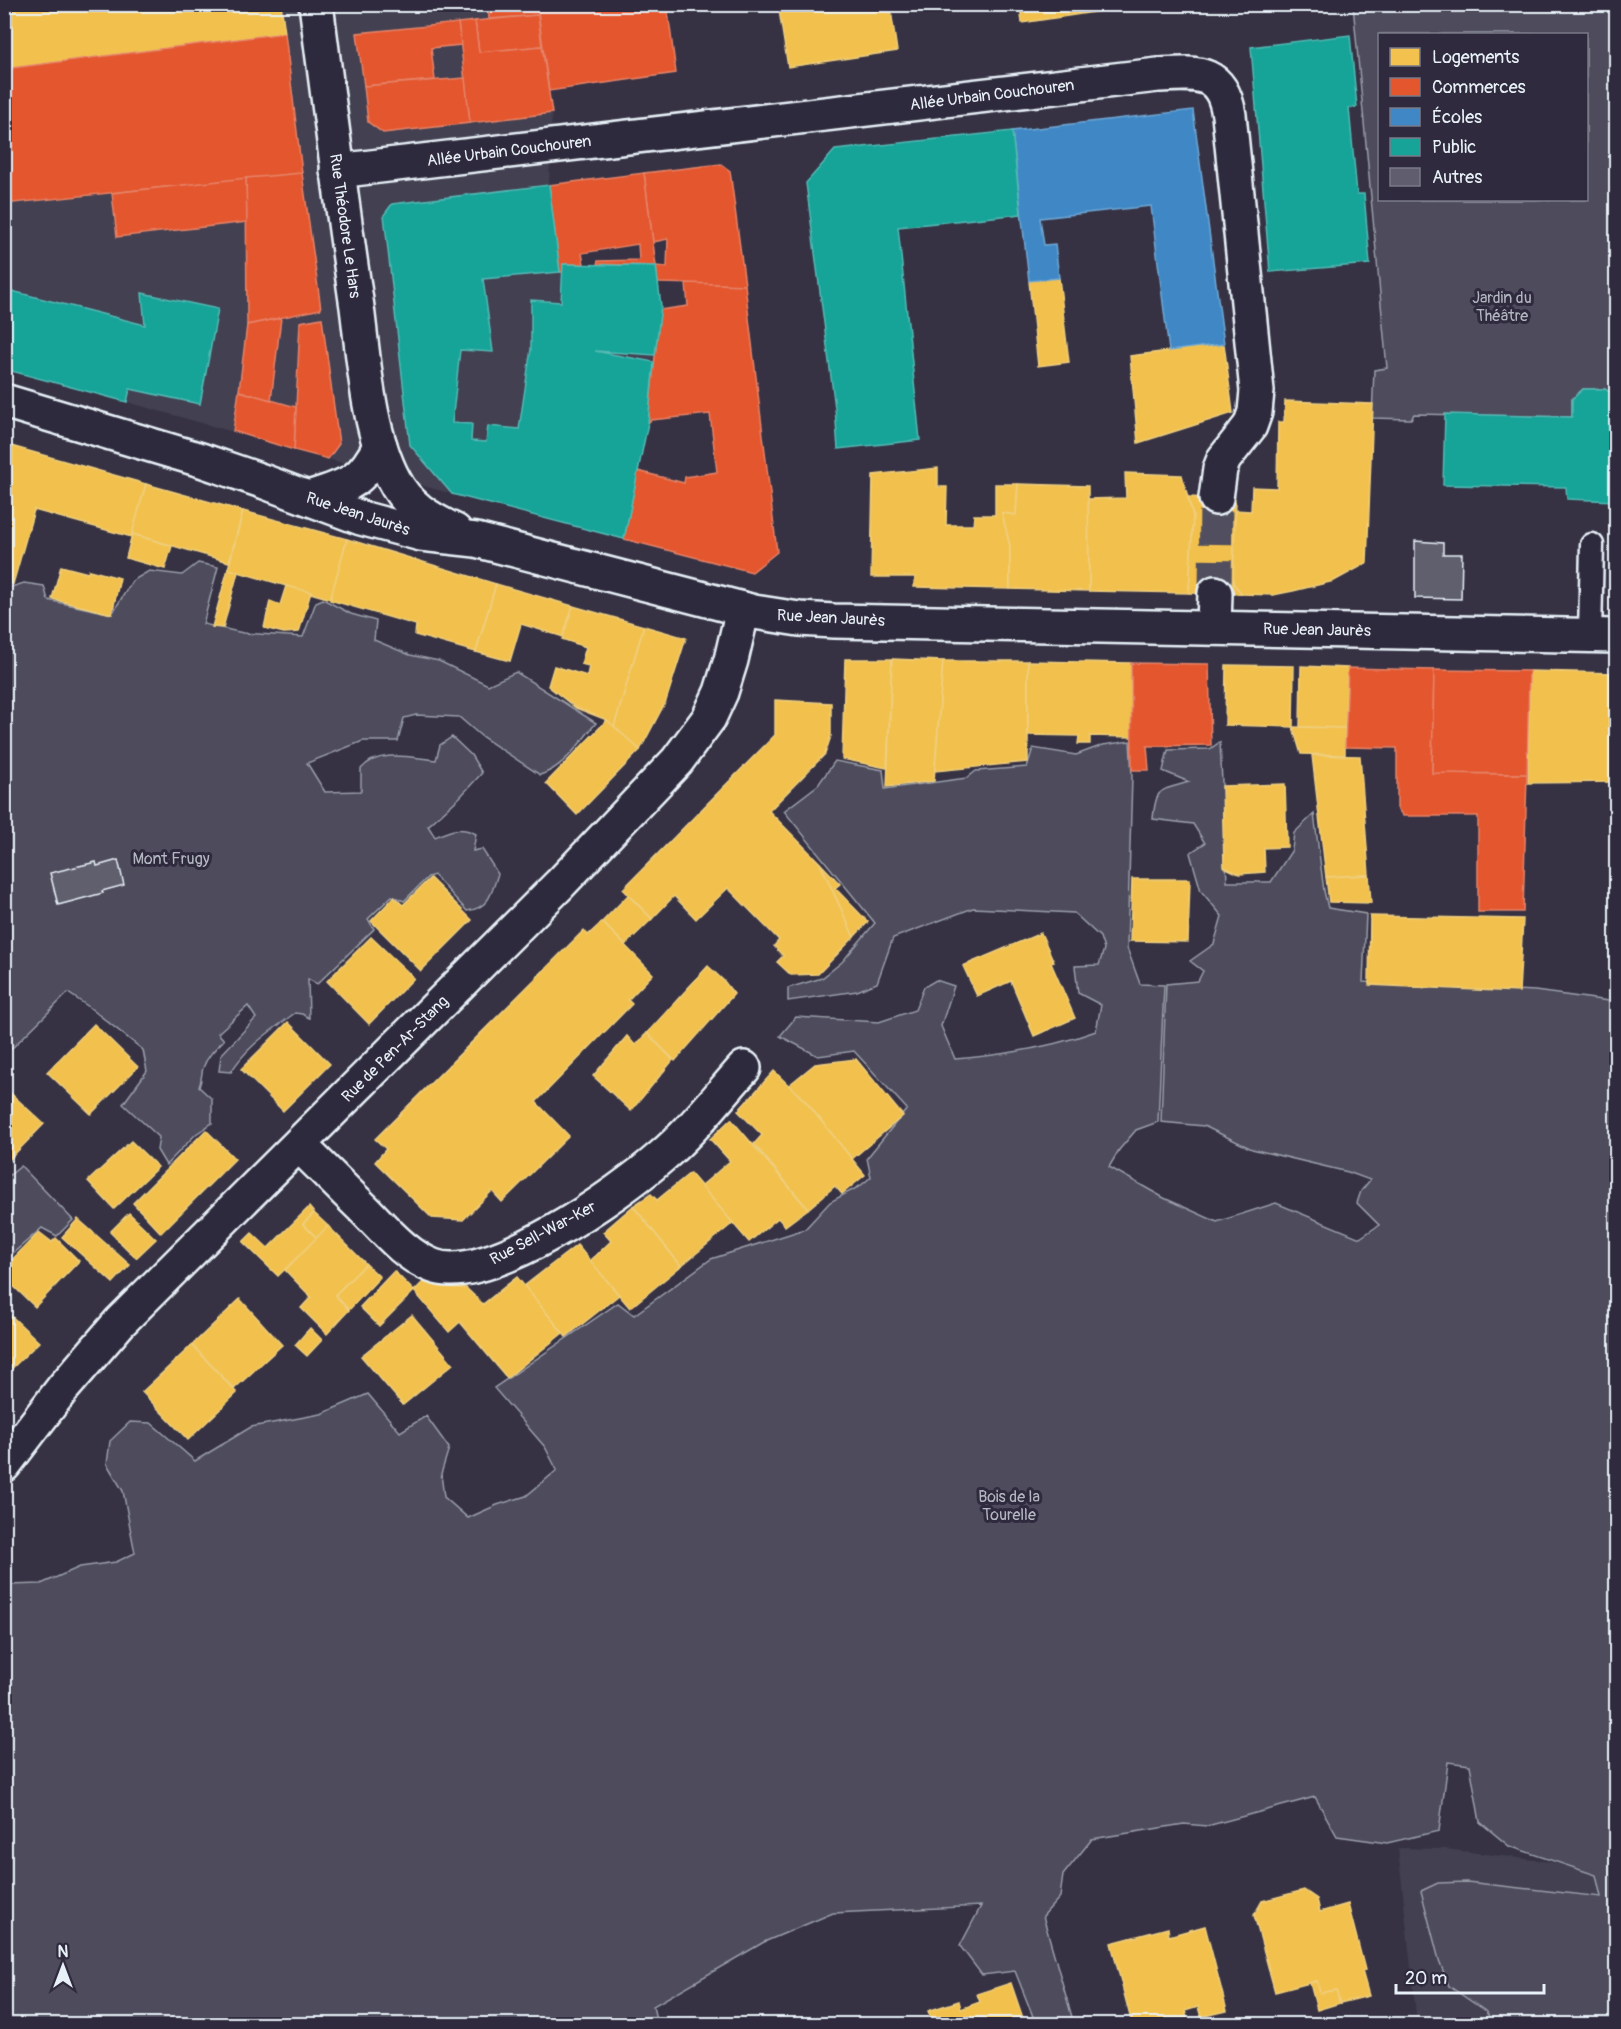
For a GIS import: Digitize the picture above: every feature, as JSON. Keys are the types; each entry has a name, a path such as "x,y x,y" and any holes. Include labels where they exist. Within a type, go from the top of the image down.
{"street":[{"name":"Rue Théodore Le Hars","path":"316,4 365,366 380,446 393,479 408,502 438,523 476,540"},
{"name":"Allée Urbain Couchouren","path":"337,171 1158,75 1180,74 1211,79 1223,90 1229,115 1257,391 1255,412 1250,426 1224,459 1220,469 1216,498"},
{"name":"Rue Jean Jaurès","path":"4,401 201,460 361,518 421,534 476,540 743,609 791,618 834,621 1603,635"},
{"path":"309,498 356,480 370,464 380,446"},
{"path":"1214,628 1215,593"},
{"name":"Rue de Pen-Ar-Stang","path":"4,1465 63,1388 120,1322 560,884 677,761 709,718 721,692 743,609"},
{"name":"Rue Sell-War-Ker","path":"299,1145 415,1257 435,1267 459,1269 481,1266 561,1227 614,1195 680,1139 744,1068"}],"lane":[{"path":"1592,545 1603,635"}],"shaded area":[{"path":"4,5 537,5 552,113 549,185 560,271 563,264 656,266 661,306 648,423 624,539 452,494 5,369"},
{"path":"1398,1848 1445,1849 1551,1862 1616,1878 1616,2024 1417,2024"}],"green space":[{"name":"Jardin du Théâtre","path":"1353,5 1616,5 1616,397 1605,389 1583,389 1572,399 1572,417 1414,414 1411,419 1372,418 1374,370 1387,368"},
{"name":"Mont Frugy","path":"198,563 218,567 203,624 243,633 303,637 316,602 323,599 351,614 376,621 374,640 410,655 439,661 488,685 516,672 596,723 564,760 540,775 481,736 459,717 416,715 404,718 398,741 363,741 307,763 325,792 361,791 361,769 368,763 386,756 436,760 440,745 452,737 471,755 482,773 428,826 435,837 456,830 476,834 473,851 482,849 498,874 485,903 481,907 467,911 434,875 428,877 404,901 392,896 368,919 374,929 317,984 308,979 309,1018 295,1013 252,1047 231,1072 219,1071 221,1055 256,1018 248,1006 218,1033 224,1040 209,1056 203,1068 199,1087 212,1099 212,1123 196,1134 166,1165 157,1150 159,1137 123,1104 147,1071 143,1050 89,1007 68,993 5,1055 5,589 24,583 44,586 48,600 112,614 132,581 149,571 182,575"},
{"name":"Bois de la Tourelle","path":"1130,741 1132,777 1127,948 1140,984 1164,985 1158,1122 1136,1130 1119,1150 1109,1167 1164,1198 1217,1222 1276,1203 1360,1238 1379,1225 1357,1203 1361,1191 1370,1180 1348,1172 1252,1149 1204,1126 1161,1122 1166,984 1198,981 1203,971 1190,961 1214,944 1222,916 1201,891 1190,853 1205,843 1193,824 1153,819 1158,795 1166,789 1189,782 1163,771 1168,750 1210,749 1220,742 1227,882 1271,882 1292,850 1294,833 1314,814 1328,908 1366,914 1363,982 1535,991 1616,1002 1616,2024 1495,2024 1485,2011 1449,1986 1439,1960 1421,1891 1438,1883 1467,1882 1601,1897 1596,1875 1509,1846 1480,1822 1470,1765 1448,1762 1439,1831 1387,1843 1337,1836 1315,1797 1207,1826 1184,1824 1092,1839 1063,1875 1060,1897 1043,1916 1074,2024 1036,2024 1015,1971 982,1975 960,1946 981,1906 833,1913 764,1942 653,2006 657,2024 5,2024 4,1591 9,1585 41,1584 80,1567 116,1562 135,1553 123,1491 107,1464 110,1441 130,1422 151,1423 195,1461 251,1427 321,1414 368,1394 400,1432 426,1416 449,1448 441,1474 444,1497 468,1518 497,1505 526,1496 557,1470 545,1447 494,1388 618,1303 634,1315 711,1259 805,1229 830,1202 860,1186 871,1177 867,1158 907,1109 854,1051 818,1056 780,1036 796,1017 879,1022 915,1010 924,987 936,980 954,986 941,1026 955,1059 1027,1050 1096,1031 1101,1005 1078,993 1075,966 1099,965 1104,949 1100,937 1074,913 973,908 893,938 877,983 857,991 788,1001 788,988 822,978 842,962 875,923 784,811 818,785 835,761 883,770 885,789 967,778 976,771 1027,767 1033,748 1076,755 1103,745"},
{"path":"21,1166 73,1220 57,1236 42,1228 5,1260 5,1179"}],"building: Logements":[{"path":"4,4 281,4 285,33 4,69"},
{"path":"778,4 890,4 897,51 788,67"},
{"path":"1020,4 1106,4 1107,10 1022,23"},
{"path":"1059,278 1069,362 1038,366 1029,281"},
{"path":"1224,344 1233,413 1138,443 1130,356"},
{"path":"1285,401 1373,404 1367,563 1334,581 1273,595 1242,594 1233,583 1235,510 1251,511 1252,487 1277,488 1278,422 1284,422"},
{"path":"4,444 146,484 132,537 34,510 13,584 4,582"},
{"path":"938,468 938,487 947,487 946,525 973,525 974,515 995,515 995,484 1018,484 1016,515 1002,513 1010,546 1010,589 914,587 915,577 871,577 873,475"},
{"path":"1125,473 1182,475 1193,516 1189,593 1089,591 1088,499 1126,498"},
{"path":"146,484 243,511 229,562 132,534"},
{"path":"1018,484 1088,486 1089,591 1010,589 1010,546 1002,513 1016,515"},
{"path":"1188,497 1235,499 1233,583 1242,594 1189,593 1193,516"},
{"path":"243,511 347,539 331,599 228,569"},
{"path":"132,534 172,546 165,569 126,558"},
{"path":"347,539 496,584 476,652 415,635 416,625 330,600"},
{"path":"61,566 120,578 112,614 52,599"},
{"path":"228,569 238,572 223,628 212,627"},
{"path":"496,584 573,606 564,637 521,624 510,661 476,652"},
{"path":"286,586 311,592 299,632 284,633 264,628 270,601 280,605"},
{"path":"573,606 644,626 614,727 607,720 576,708 548,686 554,666 587,676 589,666 581,664 586,647 562,639"},
{"path":"644,626 686,638 666,701 640,750 614,727"},
{"path":"845,659 892,659 887,768 842,759"},
{"path":"892,659 943,661 934,781 887,787"},
{"path":"943,661 1028,661 1028,762 935,771"},
{"path":"1028,661 1131,663 1132,737 1090,736 1090,744 1078,744 1079,736 1028,735"},
{"path":"1226,665 1294,666 1293,727 1225,725"},
{"path":"1301,666 1348,668 1345,728 1300,727"},
{"path":"1529,671 1616,673 1616,782 1528,783"},
{"path":"775,700 831,703 831,736 825,754 769,811 820,863 854,937 818,974 791,975 777,962 783,956 774,946 779,940 728,888 696,919 674,896 652,919 623,889 775,735"},
{"path":"607,720 640,750 577,815 546,783"},
{"path":"1293,727 1345,728 1345,755 1301,754"},
{"path":"1312,755 1360,756 1369,875 1326,877"},
{"path":"1285,784 1287,847 1264,848 1265,872 1239,874 1224,867 1222,786"},
{"path":"820,863 840,884 835,888 868,922 854,937"},
{"path":"1369,875 1371,903 1329,902 1326,877"},
{"path":"430,878 472,920 421,971 371,921 394,897 403,905"},
{"path":"1132,879 1190,879 1188,942 1130,941"},
{"path":"628,895 652,919 625,945 602,922"},
{"path":"1370,916 1523,919 1519,992 1369,985"},
{"path":"602,922 653,974 628,1000 632,1004 536,1102 569,1136 502,1202 492,1191 463,1220 432,1218 375,1162 386,1149 375,1139 584,930 588,935"},
{"path":"1041,933 1054,962 1051,963 1075,1018 1034,1036 1011,981 977,996 963,966"},
{"path":"371,937 414,978 369,1024 327,981"},
{"path":"708,966 734,994 675,1061 647,1033"},
{"path":"288,1022 330,1064 283,1111 241,1069"},
{"path":"94,1024 138,1067 91,1114 47,1072"},
{"path":"647,1033 673,1060 631,1111 593,1076 627,1036 635,1045"},
{"path":"856,1059 903,1116 852,1159 806,1102 789,1085 815,1064"},
{"path":"774,1071 806,1102 865,1175 842,1194 835,1186 808,1209 754,1144 762,1135 738,1111"},
{"path":"4,1087 44,1124 4,1165"},
{"path":"731,1119 808,1209 785,1226 778,1218 749,1242 701,1186 730,1161 710,1139"},
{"path":"206,1130 235,1159 161,1233 133,1203"},
{"path":"131,1141 158,1167 114,1209 88,1181"},
{"path":"690,1173 733,1223 681,1266 633,1206 651,1194 657,1200"},
{"path":"633,1206 681,1266 630,1308 590,1261 611,1241 603,1232"},
{"path":"309,1207 314,1213 303,1224 317,1238 278,1276 243,1242 252,1233 268,1248"},
{"path":"129,1213 156,1239 136,1258 110,1232"},
{"path":"314,1213 328,1226 317,1238 303,1224"},
{"path":"78,1219 130,1265 113,1283 62,1237"},
{"path":"328,1226 366,1264 335,1295 349,1310 327,1334 301,1308 311,1297 285,1270"},
{"path":"39,1232 52,1242 56,1238 79,1261 35,1307 4,1277 4,1268"},
{"path":"577,1245 619,1295 566,1337 524,1286"},
{"path":"366,1264 380,1277 349,1310 335,1295"},
{"path":"394,1271 414,1291 379,1326 360,1307"},
{"path":"517,1277 563,1333 507,1378 460,1322 449,1332 414,1291 423,1282 466,1288 483,1304"},
{"path":"240,1299 282,1345 234,1389 192,1345"},
{"path":"4,1309 39,1342 6,1374 4,1373"},
{"path":"412,1315 453,1364 403,1405 361,1356"},
{"path":"310,1328 322,1340 307,1356 295,1345"},
{"path":"192,1345 237,1393 188,1440 142,1392"},
{"path":"1304,1890 1317,1899 1320,1912 1348,1904 1365,1970 1362,1971 1369,1996 1340,2003 1336,1990 1320,1993 1317,1981 1275,1992 1254,1915 1262,1901"},
{"path":"1205,1926 1227,2011 1201,2017 1198,2007 1185,2011 1189,2024 1132,2024 1111,1943 1168,1928 1169,1936"},
{"path":"1317,1981 1320,1993 1336,1990 1340,2003 1317,2010 1310,1983"},
{"path":"1011,1983 1025,2024 933,2024 928,2011 959,2001 961,2009 980,2002 977,1994"}],"building: Commerces":[{"path":"488,4 537,4 538,15 489,19"},
{"path":"537,4 561,4 561,10 594,6 594,4 667,4 676,73 549,91"},
{"path":"538,15 542,46 479,52 475,21"},
{"path":"475,21 479,52 542,46 552,113 470,123 458,23"},
{"path":"458,23 461,45 431,48 435,80 364,86 357,33"},
{"path":"285,33 302,173 4,204 4,69"},
{"path":"465,78 470,123 383,133 368,122 364,86"},
{"path":"721,164 730,171 745,285 658,283 656,266 667,267 668,239 653,242 644,173"},
{"path":"302,173 321,309 247,325 246,178"},
{"path":"644,173 656,266 597,264 598,261 639,260 638,244 582,253 584,264 563,264 564,272 560,272 549,185"},
{"path":"246,178 247,222 117,237 112,193"},
{"path":"686,283 745,285 777,552 752,572 624,539 638,471 684,483 685,477 717,472 710,414 651,420 648,423 660,310 688,306"},
{"path":"281,318 271,400 239,391 247,325"},
{"path":"322,318 339,444 328,459 294,450 300,322"},
{"path":"239,391 296,407 294,450 233,431"},
{"path":"1131,663 1209,664 1211,745 1147,746 1149,770 1132,770"},
{"path":"1348,668 1434,670 1432,773 1527,774 1523,912 1478,912 1478,816 1403,816 1397,808 1397,748 1345,747"},
{"path":"1434,670 1529,671 1527,774 1432,773"}],"building: Écoles":[{"path":"1193,110 1224,344 1169,351 1151,206 1040,218 1044,245 1055,244 1059,278 1029,281 1012,131"}],"building: Public":[{"path":"1350,35 1357,107 1349,108 1357,194 1364,194 1370,264 1270,272 1251,47"},
{"path":"1012,131 1021,214 898,227 920,440 838,449 835,408 806,183 835,150"},
{"path":"549,185 560,272 483,279 493,352 460,350 452,423 472,424 471,441 486,442 488,426 519,429 531,349 531,300 561,302 563,264 656,266 661,306 655,355 595,351 654,362 648,423 624,539 452,494 410,445 384,215 392,204"},
{"path":"4,289 145,325 142,293 218,309 200,404 130,389 127,402 4,369"},
{"path":"1583,389 1605,389 1616,397 1615,501 1567,499 1566,487 1443,485 1445,414 1572,417 1572,399"}],"building: Autres":[{"path":"1415,541 1443,543 1443,554 1462,554 1461,599 1415,598"},
{"path":"118,860 124,885 58,905 50,873 96,862 97,866"}],"tunnel":[{"path":"1215,593 1216,498"}]}
